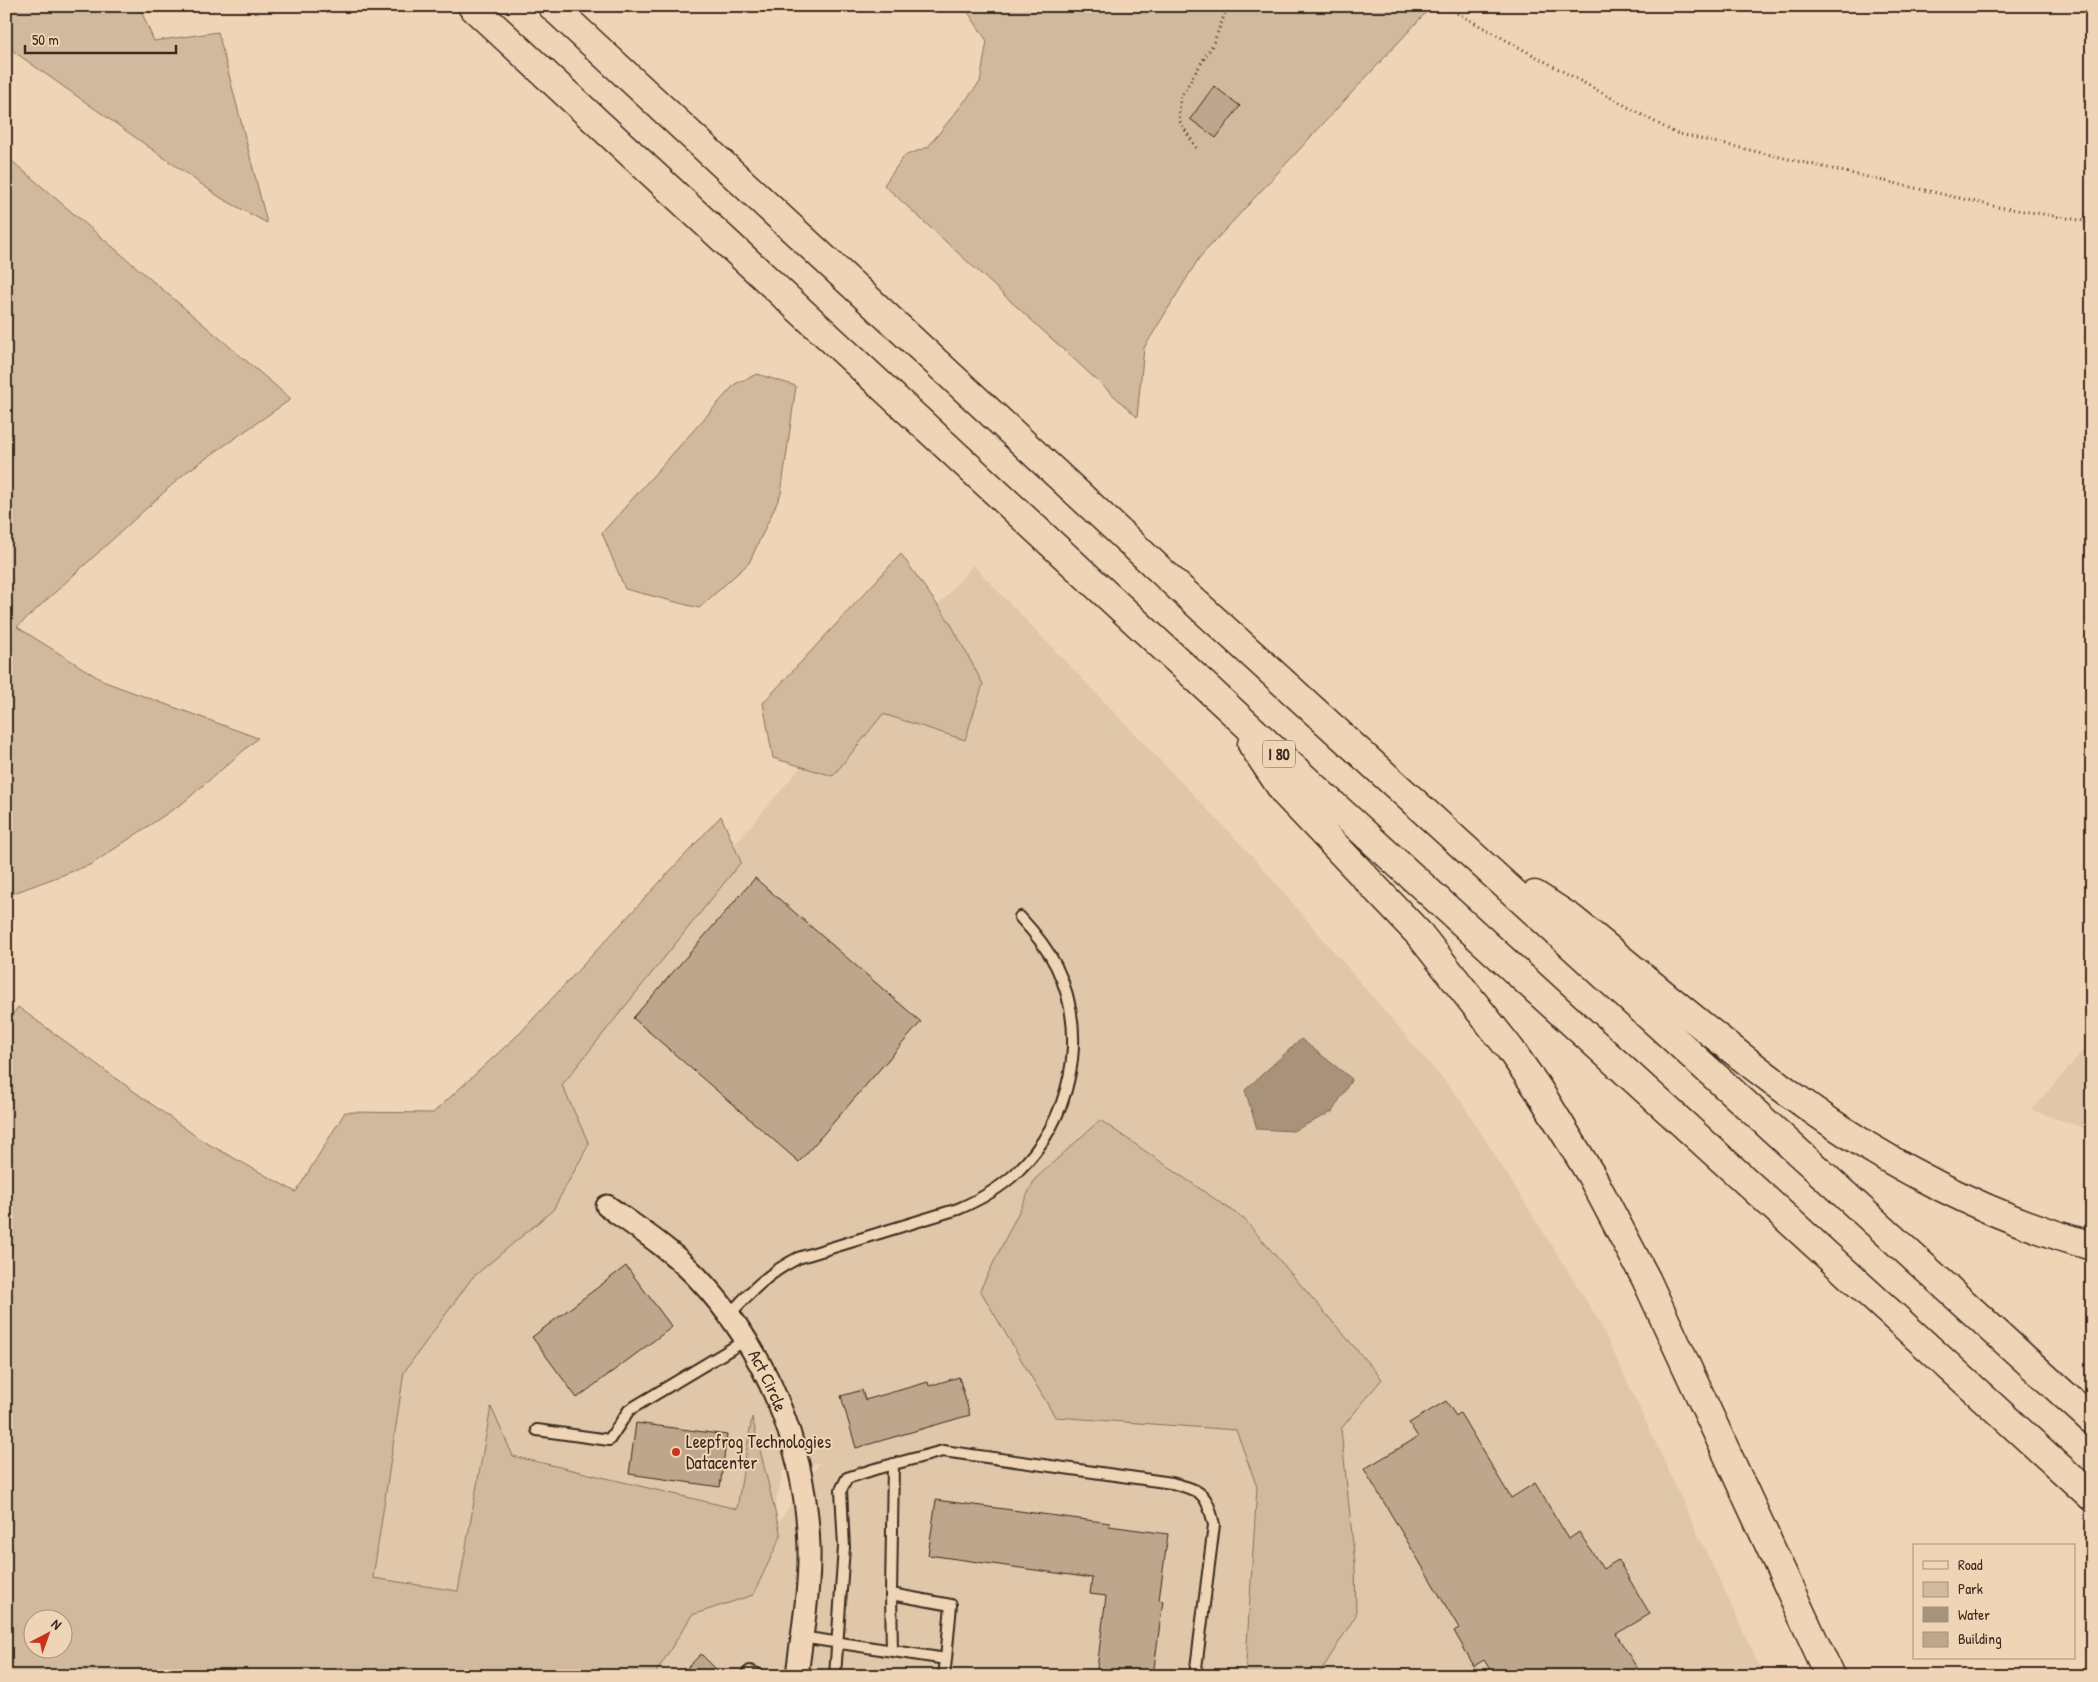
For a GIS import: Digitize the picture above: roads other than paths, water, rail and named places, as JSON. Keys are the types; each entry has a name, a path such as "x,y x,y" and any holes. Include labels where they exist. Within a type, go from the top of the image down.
{"highway":[{"name":"I 80","path":"472,6 1314,788 2092,1497"},
{"path":"552,6 942,369 1470,854 2092,1420"},
{"path":"1223,702 1286,793 1420,935 1510,1049 1558,1120 1596,1183 1646,1280 1830,1676"},
{"path":"1470,854 1572,919 1788,1092 1848,1134 1900,1165 1964,1197 2021,1222 2092,1246"}],"street":[{"name":"Act Circle","path":"607,1206 667,1250 696,1276 729,1315 746,1340 772,1387 787,1425 799,1466 806,1506 809,1548 807,1590 797,1676"}],"lane":[{"path":"729,1315 757,1284 778,1268 798,1258 958,1209 996,1189 1015,1174 1032,1156 1050,1131 1063,1104 1071,1074 1073,1050 1072,1019 1065,989 1056,966 1040,940 1020,917"},
{"path":"537,1430 608,1440 629,1410 746,1340"},
{"path":"835,1676 844,1547 841,1490 847,1478 943,1451 1172,1483 1194,1489 1210,1503 1214,1525 1195,1676"},
{"path":"892,1651 893,1464"},
{"path":"891,1594 952,1605 944,1676"},
{"path":"802,1637 946,1659"},
{"path":"745,1676 750,1671 762,1676"}],"water":[{"path":"1301,1039 1352,1079 1332,1112 1293,1131 1257,1129 1245,1090"}],"place":[{"name":"Leepfrog Technologies Datacenter","path":"676,1452"}]}
